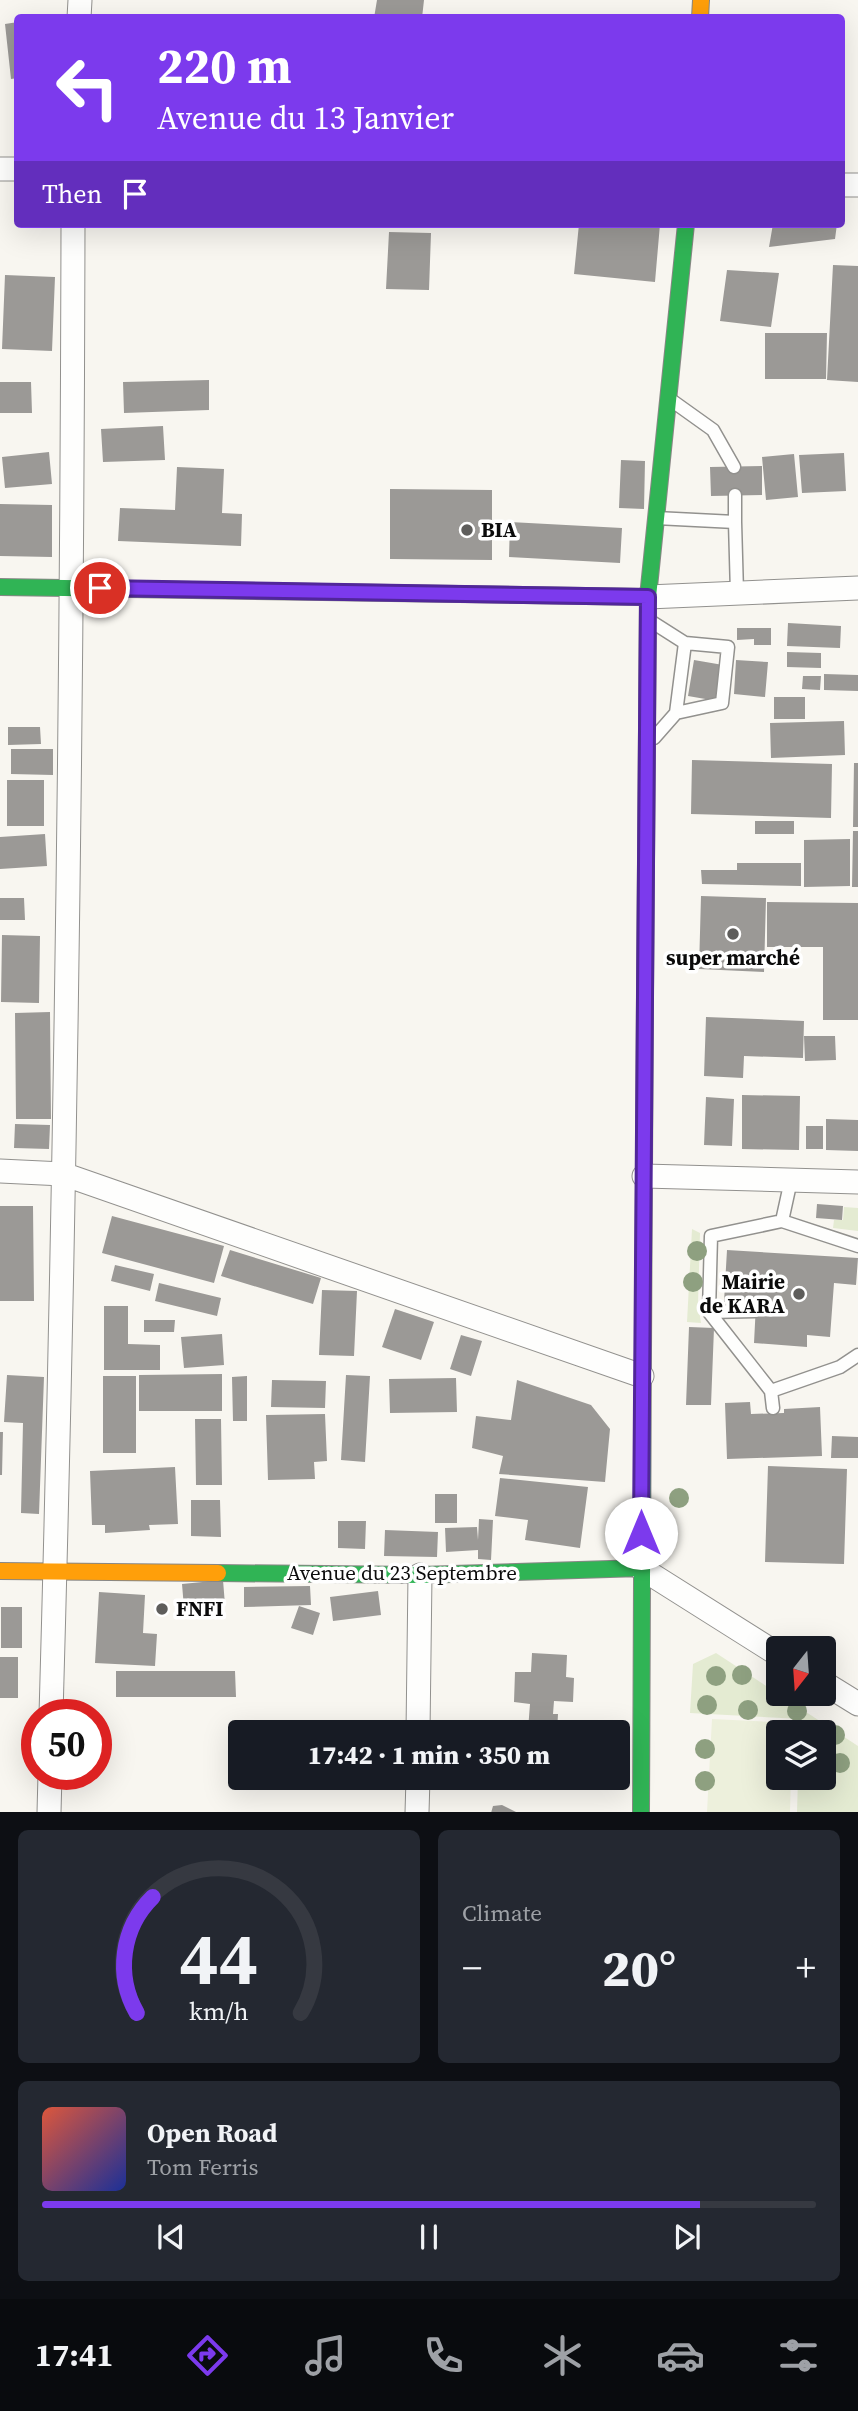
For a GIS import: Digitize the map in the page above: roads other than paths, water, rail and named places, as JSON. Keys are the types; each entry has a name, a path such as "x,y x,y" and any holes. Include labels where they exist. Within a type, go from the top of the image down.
{"main road":[{"path":"641,1812 648,608 687,228"},
{"path":"0,587 648,608"},
{"name":"Avenue du 23 Septembre","path":"0,1570 420,1575 641,1569"}],"street":[{"path":"51,1699 72,588 73,228"},
{"path":"648,608 737,593 858,589"},
{"path":"0,1171 63,1174 642,1376"},
{"path":"644,1177 858,1182"},
{"path":"641,1569 766,1647"},
{"path":"418,1720 420,1575"},
{"path":"836,1690 858,1704"},
{"path":"48,1812 49,1790"},
{"path":"417,1812 418,1790"}],"lane":[{"path":"668,398 713,430 734,467"},
{"path":"734,495 737,593"},
{"path":"656,518 735,522"},
{"path":"648,608 685,643 728,647 722,703 676,713"},
{"path":"647,747 676,713 685,643"},
{"path":"782,1221 791,1180"},
{"path":"773,1408 771,1391 709,1312 711,1236 782,1221 858,1246"},
{"path":"709,1312 755,1311 754,1307 733,1306 734,1303"},
{"path":"771,1391 841,1367 858,1355"}],"place":[{"name":"BIA","path":"467,530"},
{"name":"super marché","path":"733,934"},
{"name":"Mairie de KARA","path":"799,1294"},
{"name":"FNFI","path":"162,1609"}]}
